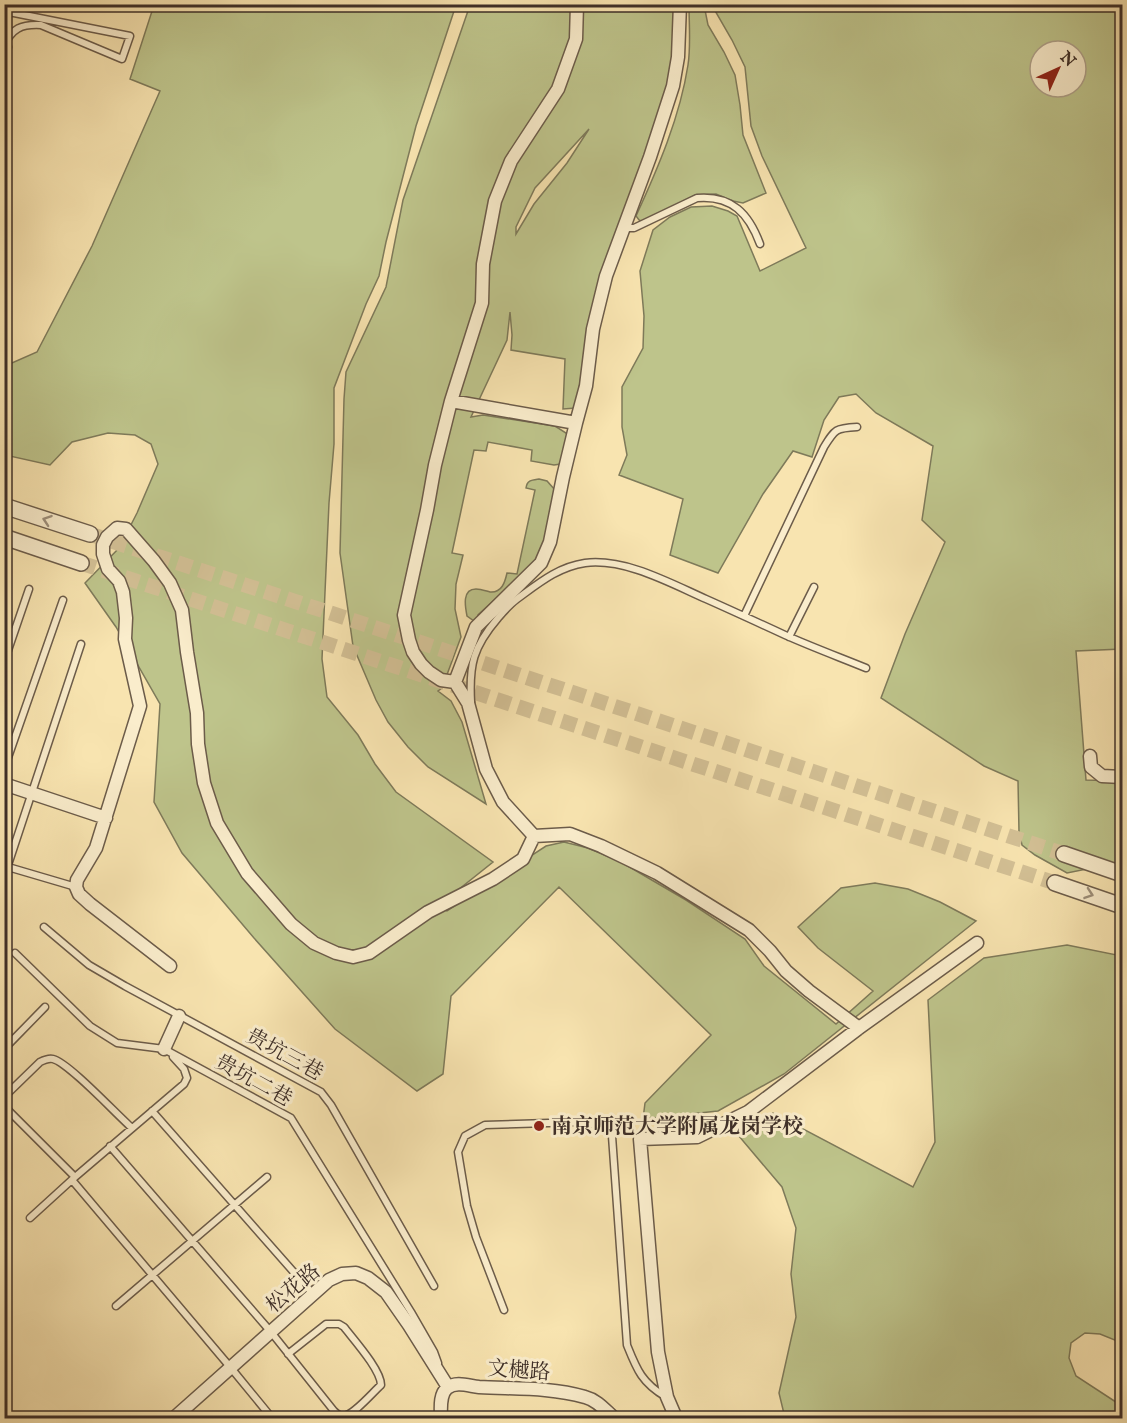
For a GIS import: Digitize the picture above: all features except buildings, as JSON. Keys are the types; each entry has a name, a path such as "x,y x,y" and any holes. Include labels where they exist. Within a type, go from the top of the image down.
{"street":[{"path":"455,682 441,680 421,664 413,652 405,615 435,465 482,303 483,264 495,201 511,161 558,89 576,39 577,4"},
{"path":"455,682 476,627 541,563 546,553 586,386 593,329 606,276 650,158 673,86 678,57 680,4"},
{"path":"452,401 576,423"},
{"path":"4,506 90,534"},
{"path":"170,966 90,904 79,894 76,887 77,880 96,848 140,706 124,639 126,618 123,592 119,581 108,569 103,554 103,545 107,537 117,528 126,529 154,561 170,583 182,610 197,713 198,744 204,783 217,823 247,873 291,924 314,943 336,954 353,957 369,953 428,912 493,879 523,859 534,836"},
{"path":"4,537 81,564"},
{"path":"455,682 468,703 486,769 494,786 503,802 534,836"},
{"path":"1090,756 1091,767 1102,776 1122,777"},
{"path":"4,784 106,818"},
{"path":"534,836 570,834 657,873 750,930 786,972 809,992 859,1028"},
{"path":"1064,854 1122,874"},
{"path":"1054,883 1122,906"},
{"path":"675,1419 667,1397 658,1352 640,1139 697,1137 748,1112 977,943"},
{"path":"164,1049 179,1016"},
{"name":"松花路","path":"181,1416 329,1280 342,1274 356,1273 368,1278 386,1292 444,1382"},
{"path":"441,1419 444,1382"},
{"name":"文樾路","path":"444,1382 479,1387 554,1390 586,1397 596,1402 614,1419"}],"lane":[{"path":"4,11 130,36 122,59 41,25 29,25 18,29 8,37 5,47"},
{"path":"623,228 634,228 697,198 706,197 737,207 745,214 760,244"},
{"path":"744,616 832,433 841,428 857,428"},
{"path":"471,712 472,664 479,644 492,625 509,605 560,570 585,564 606,562 630,567 866,668"},
{"path":"789,637 814,587"},
{"path":"4,662 29,590"},
{"path":"4,769 63,600"},
{"path":"4,877 81,644"},
{"path":"8,867 76,887"},
{"name":"贵坑三巷","path":"44,927 89,965 179,1016 314,1087 327,1098 434,1286"},
{"name":"贵坑二巷","path":"15,953 102,1035 117,1043 164,1049 291,1118 434,1352 444,1382"},
{"path":"4,1049 45,1007"},
{"path":"30,1218 110,1146 184,1084 187,1078 184,1069 164,1049"},
{"path":"4,1097 40,1062 53,1059 69,1068 132,1128"},
{"path":"4,1106 73,1179 272,1419"},
{"path":"152,1111 314,1294"},
{"path":"504,1310 476,1237 467,1206 458,1152 465,1136 485,1125 581,1122 608,1128 612,1136 627,1346 637,1371 655,1391 667,1397"},
{"path":"110,1146 271,1332 288,1354 334,1411 344,1416 352,1412 381,1385 381,1378 375,1369 344,1327 339,1324 326,1324 288,1354"},
{"path":"116,1306 267,1177"}],"green space":[{"path":"154,5 456,5 416,126 379,276 334,388 334,444 322,659 327,697 358,735 375,764 396,792 493,862 443,902 447,911 546,846 564,842 588,848 621,862 686,900 745,939 764,966 836,1024 873,991 818,948 798,927 841,888 875,883 908,889 940,902 976,921 784,1074 718,1111 643,1119 645,1103 711,1035 559,887 451,996 443,1074 417,1091 335,1029 182,853 154,802 160,704 116,627 85,583 119,548 158,464 151,444 135,435 108,433 72,442 50,465 5,455 5,366 37,352 92,246 160,91 130,79"},
{"path":"470,5 676,5 676,29 667,99 587,337 576,408 563,409 565,359 511,350 510,312 507,340 471,417 483,415 555,426 568,436 561,464 531,461 532,450 488,442 486,451 474,450 452,553 463,555 456,584 455,609 461,637 442,688 438,691 451,701 462,722 486,804 428,767 388,722 353,646 340,553 346,372 386,287 403,200","holes":["589,129 567,163 534,204 516,234 516,227 535,188"]},
{"path":"689,5 704,5 708,25 735,75 743,135 766,193 743,203 716,194 695,195 643,222 636,216 680,104 688,65"},
{"path":"713,5 1122,5 1122,649 1076,651 1086,780 1122,781 1122,862 1067,873 1035,855 1022,845 1019,832 1018,781 984,766 881,698 905,634 945,542 922,520 933,446 876,413 856,394 839,397 824,420 812,457 793,451 763,494 718,573 670,555 683,499 619,475 627,455 622,427 622,387 643,348 644,316 640,271 653,230 670,217 691,207 712,206 737,216 760,271 806,248 762,156 751,126 745,67"},
{"path":"539,479 547,481 555,490 545,543 535,563 474,621 467,616 466,595 468,592 476,589 497,591 504,583 507,573 517,574 535,490 526,488 527,483"},
{"path":"1067,945 1122,956 1122,1343 1100,1334 1085,1333 1071,1343 1069,1358 1076,1376 1122,1406 1122,1418 785,1418 779,1393 796,1317 791,1274 796,1228 782,1187 738,1135 773,1113 913,1187 935,1142 928,1000 984,958"}],"tunnel":[{"path":"90,534 1064,854"},
{"path":"81,563 1055,883"}],"place":[{"name":"南京师范大学附属龙岗学校","path":"539,1126"}]}
